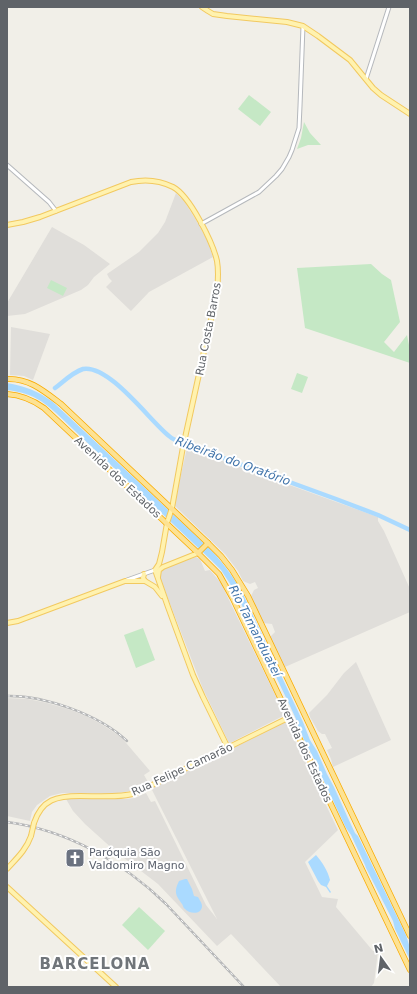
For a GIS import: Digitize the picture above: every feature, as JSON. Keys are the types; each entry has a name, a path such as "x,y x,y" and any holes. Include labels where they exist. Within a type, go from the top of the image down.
{"highway":[{"name":"Avenida dos Estados","path":"7,379 24,380 46,392 66,409 221,556 232,570 248,596 410,936"},
{"name":"Avenida dos Estados","path":"7,394 28,398 44,408 168,522 219,574 228,589 290,717 410,970"},
{"path":"199,552 207,544"}],"main road":[{"path":"202,7 213,14 287,22 303,26 346,57 381,95 410,114"},
{"path":"206,7 216,14"},
{"name":"Rua Costa Barros","path":"7,225 29,220 131,182 143,180 162,183 174,188 182,194 201,224 215,253 218,270 218,284 162,552 159,564 155,570"},
{"path":"162,552 163,562 167,565"},
{"path":"158,580 159,570 163,566 199,552"},
{"path":"154,565 159,564"},
{"path":"155,570 202,697 228,748"},
{"path":"144,574 143,578 145,581"},
{"path":"7,624 26,619 125,581 145,581 155,587 168,607"},
{"path":"155,587 160,585"},
{"name":"Rua Felipe Camarão","path":"7,869 26,847 31,836 36,817 42,808 55,798 67,796 123,796 136,793 290,717"},
{"path":"7,887 116,987"}],"street":[{"path":"366,79 389,7"},
{"path":"201,224 259,192 282,169 289,157 299,128 303,26"},
{"path":"7,165 49,202 56,211"},
{"path":"125,581 155,570"}],"shaded area":[{"path":"176,193 184,201 196,220 208,242 213,257 149,292 131,311 106,287 112,281 107,274 139,252 158,233 165,222"},
{"path":"52,227 84,245 110,264 81,290 25,314 7,316 7,303"},
{"path":"11,327 50,334 33,380 24,376 10,375"},
{"path":"187,448 378,517 378,521 410,589 410,612 285,667 270,637 275,632 272,624 263,623 251,596 254,590 258,588 255,582 250,584 243,581 238,571 225,554 174,505"},
{"path":"196,557 200,559 205,571 210,570 221,583 284,713 283,716 230,743 203,689 160,578 161,572 165,568"},
{"path":"356,662 391,740 333,767 327,750 332,748 325,734 318,731 309,713 327,695 344,673"},
{"path":"7,698 28,699 47,703 86,716 101,724 121,737 150,771 144,775 148,782 137,789 125,792 110,794 62,793 50,796 37,805 32,812 30,821 7,816"},
{"path":"286,722 338,830 305,862 322,897 338,899 336,907 373,951 378,951 374,983 371,987 281,987 231,934 217,946 158,884 115,851 85,824 73,811 66,799 126,799 135,798 146,793 151,802 155,801 206,905 217,919 151,788"}],"green space":[{"path":"249,95 271,112 260,126 238,109"},
{"path":"304,122 310,133 321,145 308,145 297,149"},
{"path":"371,264 391,280 400,322 384,342 394,352 407,335 410,350 410,363 305,328 297,268"},
{"path":"51,280 67,288 63,296 47,288"},
{"path":"297,373 308,377 302,393 291,389"},
{"path":"143,628 155,660 136,668 124,635"},
{"path":"139,907 165,931 148,950 122,925"}],"water":[{"name":"Rio Tamanduateí","path":"7,383 31,390 53,402 208,547 231,574 242,592 310,740 317,751 355,833 358,836 406,935 410,948 410,960 395,929 393,921 305,742 290,706 236,593 221,570 56,413 34,397 7,390"},
{"path":"316,855 329,877 330,880 327,886 331,892 330,893 326,887 321,885 318,881 308,862"},
{"path":"187,879 194,896 198,897 202,904 200,911 198,912 192,913 187,911 178,898 176,888 179,881"}],"waterway":[{"name":"Ribeirão do Oratório","path":"55,388 79,370 93,370 105,375 117,384 161,429 170,437 179,442 336,499 378,515 410,530"}],"railway":[{"path":"7,696 38,699 71,708 102,723 127,741"},
{"path":"7,822 51,832 93,850 113,862 166,904 244,987"}],"place":[{"name":"Paróquia São Valdomiro Magno","path":"75,858"}],"district":[{"name":"BARCELONA","path":"95,964"}]}
